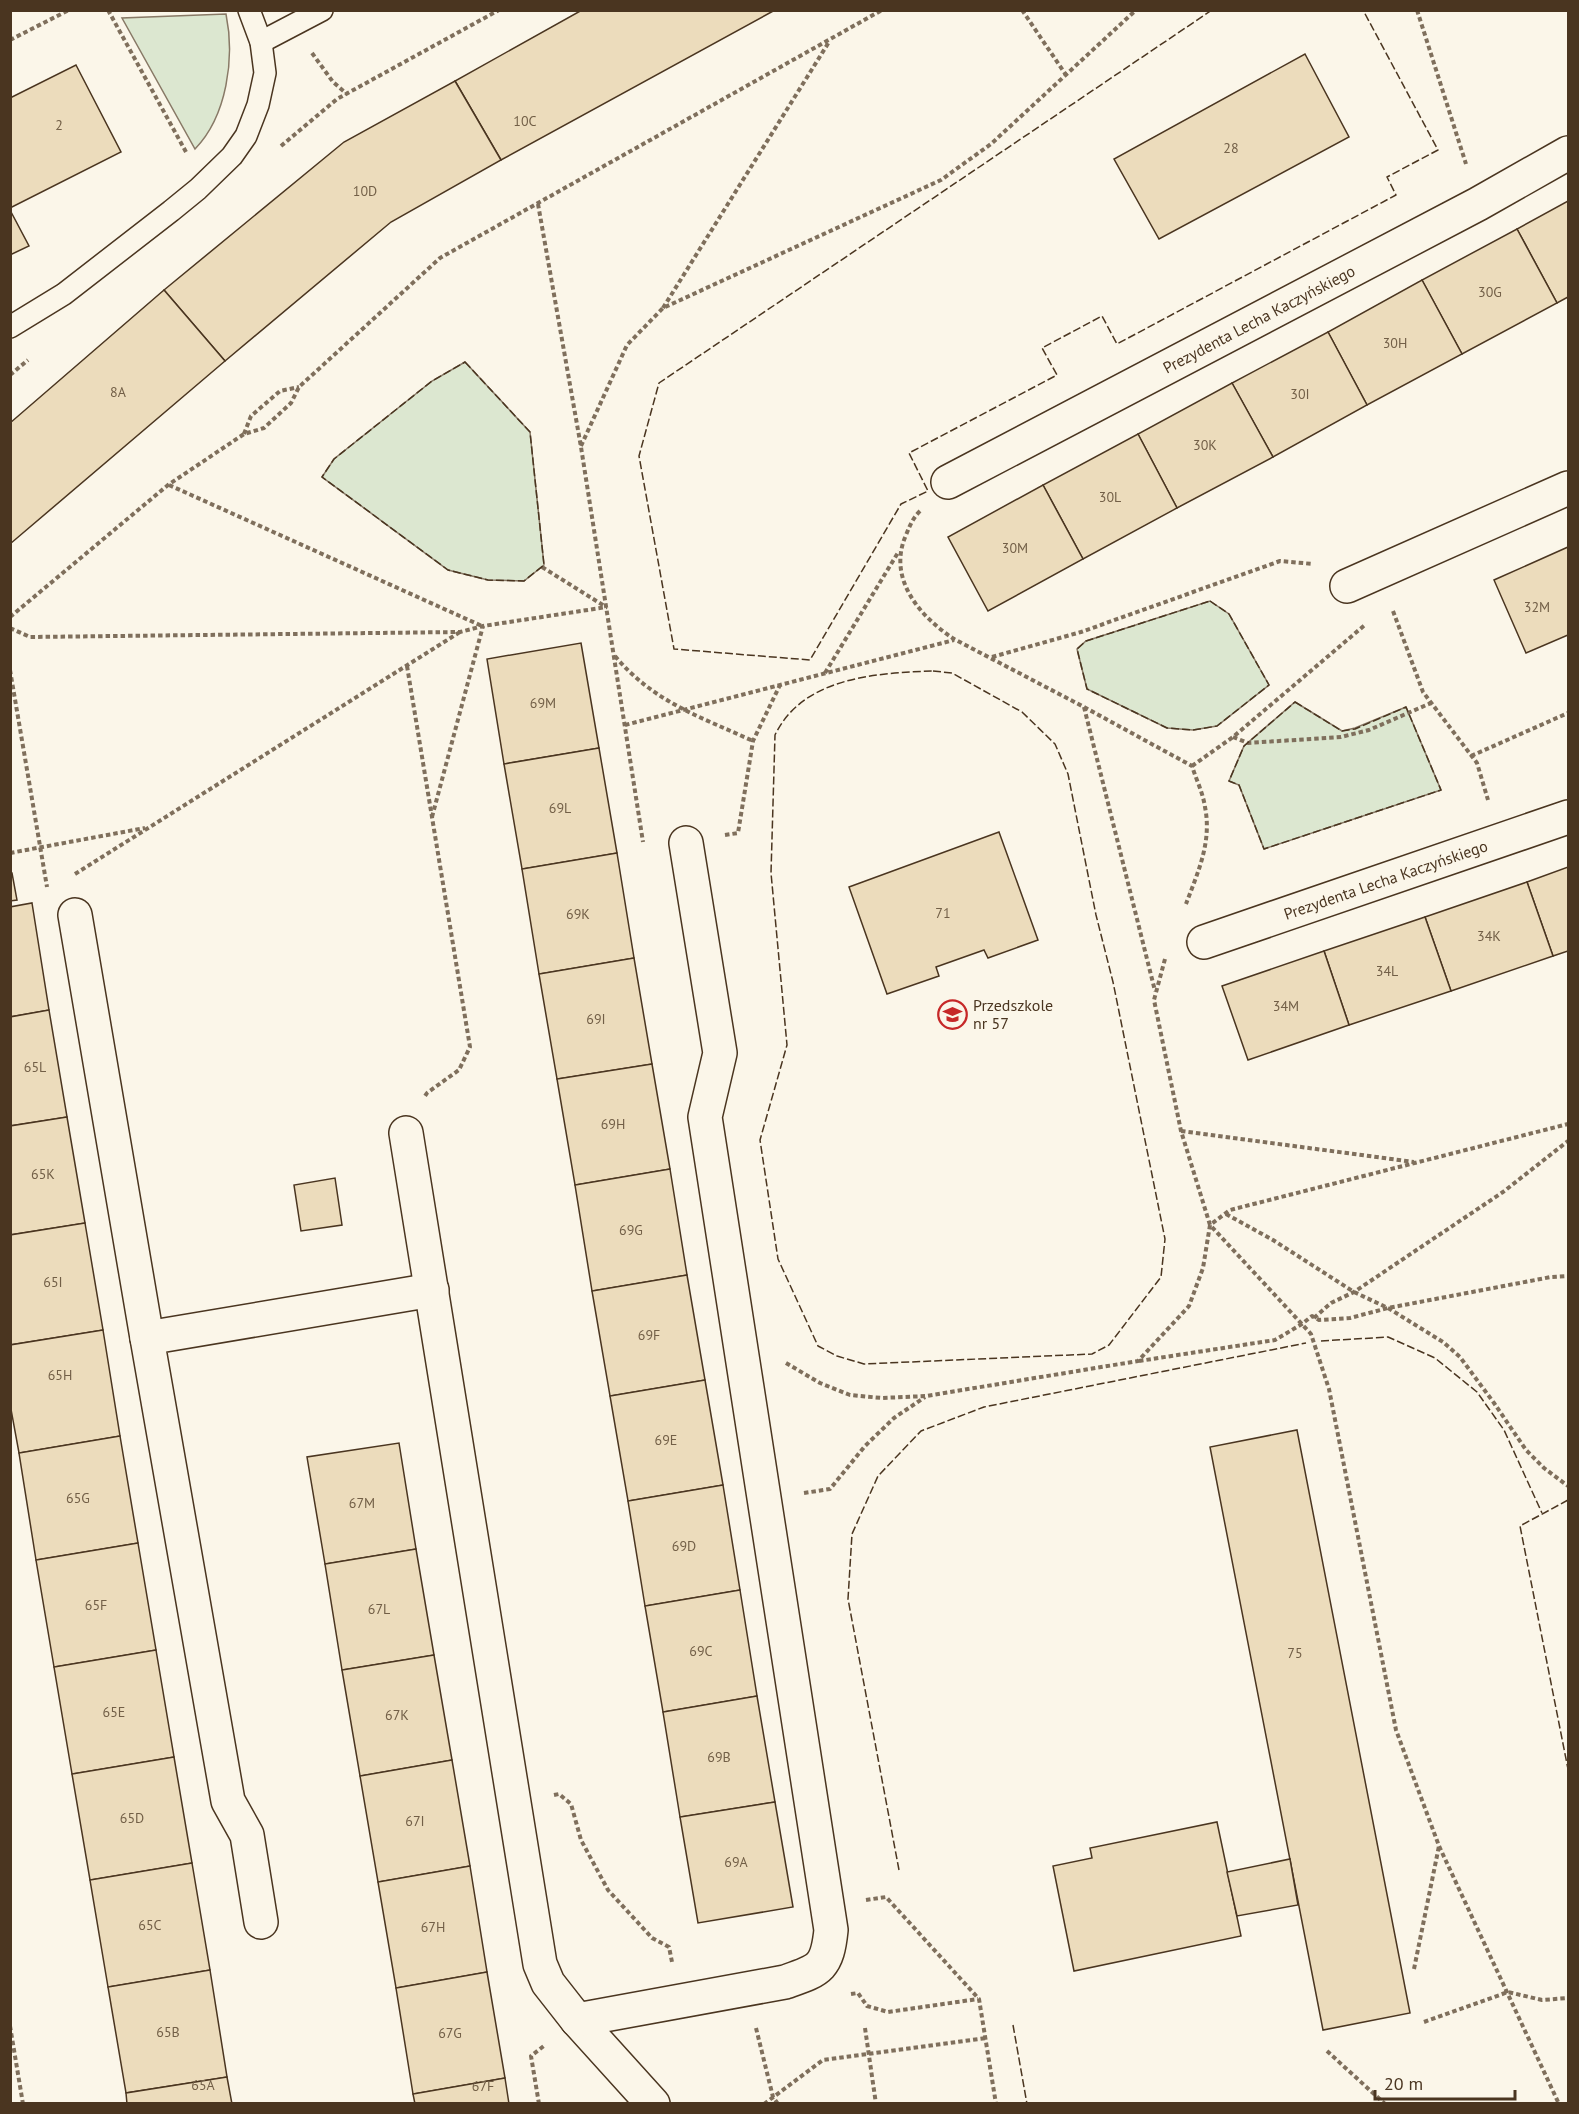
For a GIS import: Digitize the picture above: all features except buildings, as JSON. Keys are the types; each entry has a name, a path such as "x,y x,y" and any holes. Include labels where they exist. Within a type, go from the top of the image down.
{"street":[{"name":"Prezydenta Lecha Kaczyńskiego","path":"948,482 1478,204 1569,153"},
{"path":"1347,586 1569,488"},
{"name":"Prezydenta Lecha Kaczyńskiego","path":"1204,942 1569,817"},
{"path":"577,2020 785,1982 814,1972 828,1953 831,1930 705,1117 720,1053 686,843"},
{"path":"75,915 228,1801 247,1834 261,1922"},
{"path":"406,1133 540,1964 548,1983 577,2020 652,2103"},
{"path":"147,1338 432,1290"}],"lane":[{"path":"10,327 64,294 198,189 232,156 246,136 258,105 265,73 261,42 249,10"},
{"path":"261,42 322,10"}],"path":[{"path":"10,40 69,10"},
{"path":"108,10 187,155"},
{"path":"1022,10 1066,75"},
{"path":"663,308 941,180 992,144 1136,10"},
{"path":"1417,10 1478,204"},
{"path":"10,617 168,485 244,434 264,428 291,403 299,387 440,258 882,11"},
{"path":"296,23 316,60 333,82 347,94"},
{"path":"580,447 627,345 663,308 830,40"},
{"path":"538,204 607,608 644,849 738,832 753,741 780,685"},
{"path":"244,434 251,416 280,392 299,387"},
{"path":"825,673 899,549 913,517 948,482"},
{"path":"168,485 483,626"},
{"path":"899,549 906,589 920,610 938,629 1192,766 1205,807 1207,834 1203,860 1184,911"},
{"path":"991,657 1081,632 1280,561 1314,564"},
{"path":"542,567 607,608"},
{"path":"1383,570 1391,604 1422,692 1477,763 1500,840"},
{"path":"1192,766 1233,736 1391,604"},
{"path":"10,628 30,637 460,632 483,626 607,608"},
{"path":"431,819 483,626"},
{"path":"66,879 460,632"},
{"path":"625,725 954,639"},
{"path":"614,656 630,675 650,691 668,702 753,741"},
{"path":"406,1133 427,1093 459,1070 470,1047 407,666"},
{"path":"10,670 48,891 57,885"},
{"path":"1233,736 1248,743 1341,737 1369,730 1431,703"},
{"path":"1084,707 1155,994"},
{"path":"1471,756 1569,713"},
{"path":"10,853 150,827"},
{"path":"1168,951 1154,999 1181,1131 1210,1225 1311,1334 1329,1389 1396,1730 1439,1846 1559,2103"},
{"path":"1138,1361 1188,1306 1203,1268 1210,1225 1230,1210 1569,1124"},
{"path":"1181,1131 1417,1162"},
{"path":"1314,1318 1330,1303 1354,1292 1503,1192 1569,1142"},
{"path":"1226,1214 1273,1240 1354,1292 1388,1308 1443,1342 1461,1357 1526,1450 1544,1468 1569,1486"},
{"path":"737,1328 794,1368 820,1383 850,1395 882,1398 926,1396 1275,1340 1312,1316 1319,1320 1350,1318 1388,1308 1551,1277 1569,1276"},
{"path":"763,1500 830,1489 866,1446 894,1418 926,1396"},
{"path":"559,1794 571,1804 581,1840 608,1890 652,1938 669,1947 670,1956"},
{"path":"1414,1969 1439,1846"},
{"path":"827,1906 885,1897 979,1999 996,2103"},
{"path":"747,1989 773,2097 778,2103"},
{"path":"1424,2022 1508,1992 1542,2000 1569,1998"},
{"path":"841,1996 858,1993 867,2006 888,2013 979,1999"},
{"path":"539,2103 531,2056 577,2020"},
{"path":"10,2026 23,2103"},
{"path":"865,2028 876,2103"},
{"path":"764,2103 824,2060 986,2038"},
{"path":"1327,2051 1385,2103"}],"green space":[{"path":"226,14 229,31 229,67 226,86 215,120 195,149 122,18"},
{"path":"465,362 530,432 544,565 524,581 488,580 448,570 322,477 334,459 432,381"},
{"path":"1210,601 1229,614 1269,685 1217,726 1193,730 1167,728 1087,689 1077,649 1086,641"},
{"path":"1295,702 1342,731 1406,707 1441,790 1264,849 1239,785 1229,781 1244,746"}],"fence":[{"path":"1212,10 659,383 639,456 674,649 810,660 901,504 928,491 909,453 1057,375 1042,348 1102,316 1117,344 1396,195 1387,177 1438,150 1363,10"},
{"path":"465,362 530,432 544,565 524,581 488,580 448,570 322,477 334,459 432,381 465,362"},
{"path":"1210,601 1229,614 1269,685 1217,726 1193,730 1167,728 1087,689 1077,649 1086,641 1210,601"},
{"path":"933,671 952,673 1022,712 1055,744 1068,774 1165,1239 1161,1277 1109,1345 1092,1354 864,1364 837,1356 818,1346 778,1259 760,1140 787,1045 771,873 775,735 787,716 803,701 822,690 865,677 933,671"},
{"path":"1295,702 1342,731 1355,729 1406,707 1441,790 1264,849 1239,785 1229,781 1244,746 1295,702"},
{"path":"1321,1341 1388,1337 1435,1358 1477,1392 1504,1430 1542,1513"},
{"path":"899,1870 848,1599 852,1534 878,1476 921,1431 984,1407 1306,1343"},
{"path":"1568,1500 1520,1526 1568,1769"},
{"path":"1013,2025 1027,2104"}],"place":[{"name":"Przedszkole nr 57","path":"952,1014"}]}
